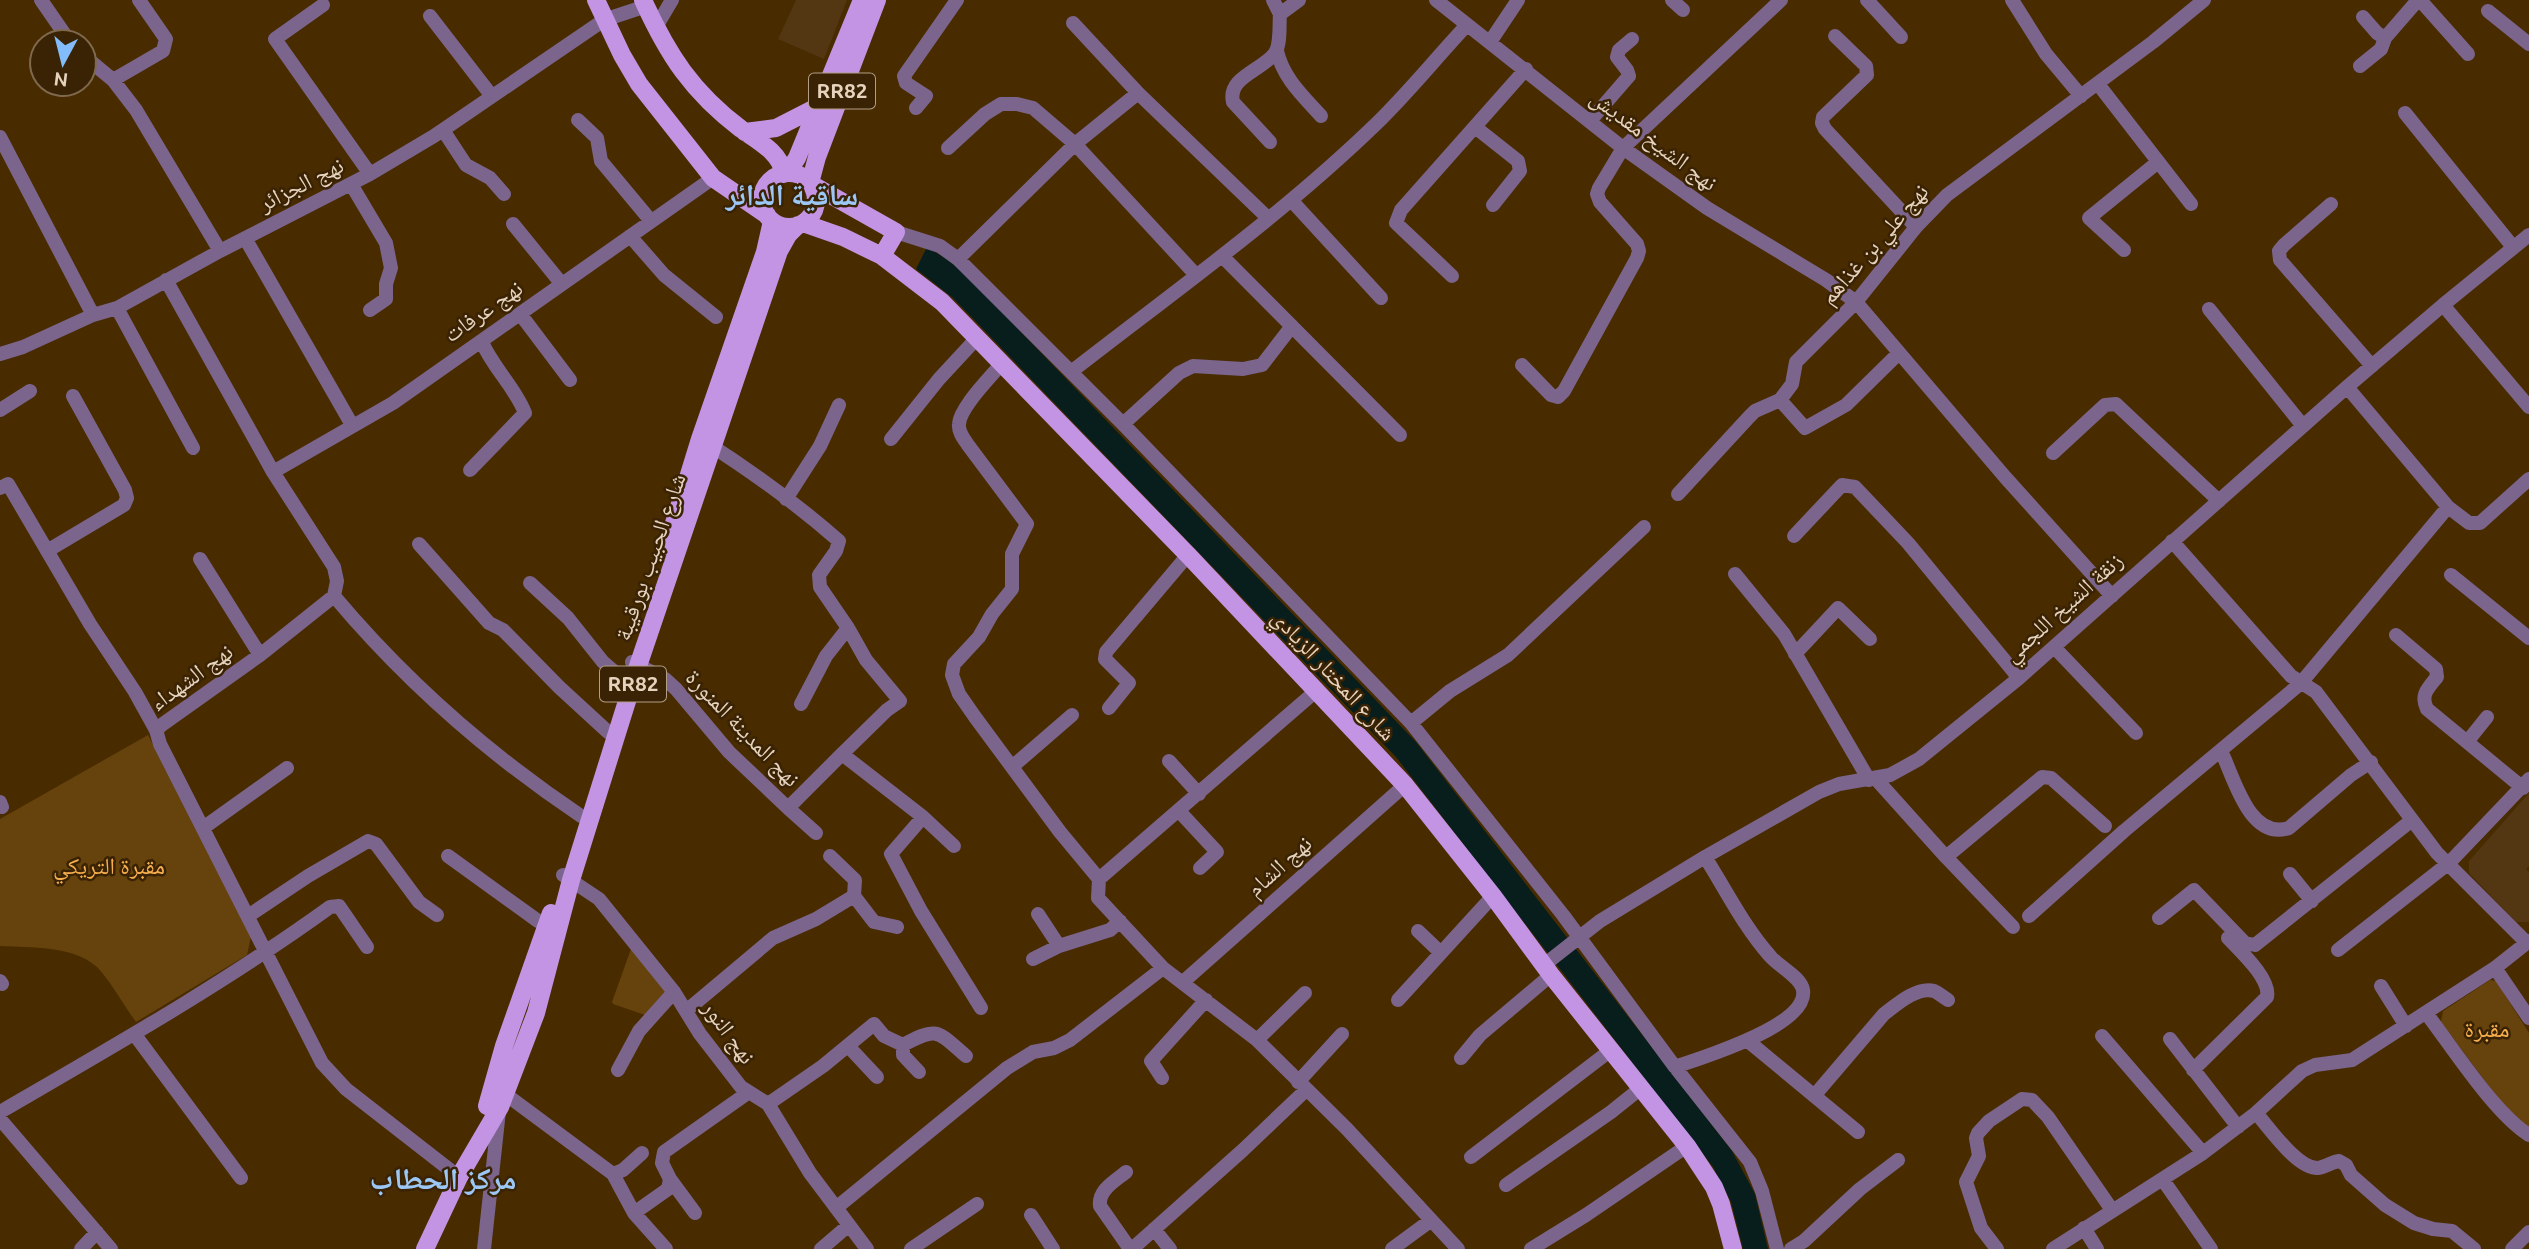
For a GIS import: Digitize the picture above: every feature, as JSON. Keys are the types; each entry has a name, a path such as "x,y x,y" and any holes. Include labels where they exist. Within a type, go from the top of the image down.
{"main road":[{"path":"596,0 639,84 713,178 782,226 801,224"},
{"name":"شارع الحبيب بورقيبة","path":"494,1107 504,1045 567,877 765,252 770,218 763,203 765,190 772,179 786,174 797,158 862,0"},
{"name":"شارع الحبيب بورقيبة","path":"706,443 779,251 788,235 813,214 816,202 810,183 817,157 877,0"},
{"path":"644,3 670,53 699,93 781,159 786,174 800,175 896,232 882,256"},
{"path":"745,132 776,128 817,107"},
{"name":"شارع المختار الزيادي","path":"801,224 843,237 882,256 943,302 1188,555 1405,785 1687,1146 1714,1187 1721,1204 1728,1247"},
{"name":"شارع الحبيب بورقيبة","path":"459,1177 477,1146 536,1013 581,816 624,680 634,664"},
{"name":"RR82","path":"425,1249 459,1177"}],"street":[{"path":"41,0 61,28"},
{"path":"113,80 163,51 166,39 139,0"},
{"path":"656,27 672,0"},
{"path":"916,108 926,96 906,83 904,76 957,0"},
{"path":"1273,0 1280,14 1277,51 1280,64 1289,79 1321,116"},
{"path":"1280,14 1299,0"},
{"name":"نهج الشيخ مقديش","path":"1436,0 1623,148 1707,208 1826,280 1856,302 2005,477 2112,596"},
{"path":"1490,41 1518,0"},
{"path":"1672,0 1683,10"},
{"path":"1522,365 1551,396 1560,396 1574,375 1639,251 1637,244 1600,202 1597,194 1599,188 1623,148 1781,0"},
{"path":"1867,0 1902,37"},
{"path":"2012,0 2046,54 2081,96"},
{"path":"2360,66 2381,49 2385,38 2419,0 2468,54"},
{"name":"نهج الجزائر","path":"0,354 23,347 93,315 117,308 220,251 370,174 443,130 604,20 644,3"},
{"name":"نهج علي بن غذاهم","path":"1780,400 1791,384 1797,362 1856,302 1916,227 1947,195 2098,84 2194,3"},
{"path":"323,5 275,39 370,174"},
{"path":"2488,11 2529,44"},
{"path":"430,16 491,95"},
{"path":"2363,17 2385,38"},
{"path":"1073,23 1138,93 1268,218"},
{"path":"1071,372 1223,257 1291,200 1378,123 1466,26"},
{"path":"1835,36 1868,71 1823,117 1822,124 1916,227"},
{"path":"1590,121 1629,76 1617,57 1619,50 1632,39"},
{"path":"1270,142 1233,102 1231,93 1234,86 1277,51"},
{"path":"98,68 113,80 136,110 220,251"},
{"path":"1452,276 1396,223 1401,210 1525,69"},
{"path":"2098,84 2191,204"},
{"path":"958,259 1075,144 1138,93"},
{"path":"948,148 985,114 1002,104 1033,108 1075,144 1196,275"},
{"path":"2405,113 2513,247"},
{"path":"578,120 597,138 601,161 651,221"},
{"path":"1475,127 1518,161 1520,171 1493,205"},
{"path":"443,130 466,165 489,178 504,194"},
{"path":"0,137 93,315"},
{"path":"2124,250 2090,218 2158,162"},
{"name":"نهج عرفات","path":"273,472 393,403 713,178"},
{"path":"351,184 384,239 391,268 386,284 386,299 370,310"},
{"path":"1291,200 1381,298"},
{"path":"2331,204 2278,251 2280,260 2372,366"},
{"path":"513,224 561,283"},
{"path":"896,232 940,246 958,259 1411,723 1475,801 1750,1162 1762,1191 1777,1249"},
{"name":"زنقة الشيخ اللجمي","path":"1461,1058 1480,1035 1578,936 1706,857 1829,787 1872,779 1904,769 1919,759 2019,678 2347,387 2529,235"},
{"path":"630,236 664,275 716,317"},
{"path":"245,238 352,425"},
{"path":"1223,257 1400,435"},
{"path":"166,280 273,472 334,567 337,581 334,596 364,631 470,735 523,777 581,816"},
{"path":"2443,305 2529,408"},
{"path":"117,308 193,448"},
{"path":"2209,309 2303,426"},
{"path":"521,314 570,380"},
{"path":"1122,424 1186,368 1193,366 1243,369 1262,365 1292,326"},
{"path":"891,439 977,338"},
{"path":"470,470 525,413 482,342"},
{"path":"1678,494 1755,411 1780,400 1805,428 1846,405 1899,353"},
{"path":"1002,363 964,410 959,423 960,433 1027,524 1012,554 1012,589 992,614 979,637 954,664 952,675 959,694 1060,832 1099,879 1098,898 1163,968 1257,1040 1357,1138 1458,1249"},
{"path":"2347,387 2448,507 2469,523 2480,523 2529,479"},
{"path":"0,410 30,391"},
{"path":"47,551 124,505 126,501 125,490 73,397"},
{"path":"2053,453 2105,405 2116,404 2219,501"},
{"path":"786,499 820,446 839,405"},
{"path":"706,443 737,462 839,541 836,551 819,575 820,587 848,628 826,656 801,704"},
{"path":"3,481 156,730"},
{"path":"1794,536 1842,485 1854,487 1908,544 2019,678"},
{"path":"2029,916 2124,831 2300,684 2448,507"},
{"path":"1411,723 1450,691 1508,655 1644,527"},
{"path":"2053,1249 2203,1153 2256,1113 2302,1071 2315,1065 2352,1060 2495,968 2528,942 2437,853 2316,692 2300,684 2172,541"},
{"path":"419,544 489,623 503,630 608,732"},
{"path":"1109,708 1129,683 1105,659 1106,652 1188,555"},
{"path":"201,559 260,655"},
{"path":"1735,574 1784,634 1872,779 2013,927"},
{"path":"2451,575 2529,638"},
{"path":"530,583 568,618 603,662 624,680"},
{"name":"نهج الشهداء","path":"334,596 260,655 156,730 160,744 322,1063 334,1077 459,1177"},
{"path":"1795,654 1838,608 1870,639"},
{"name":"نهج المدينة المنورة","path":"634,664 665,679 676,689 729,752 788,808 887,710 900,701 866,660 848,628"},
{"path":"2338,950 2449,863 2526,784 2467,742 2427,709 2424,693 2437,677 2436,669 2396,635"},
{"path":"2054,647 2136,733"},
{"path":"1099,879 1316,691"},
{"path":"1013,766 1072,715"},
{"path":"2467,742 2487,717"},
{"path":"2221,751 2247,809 2262,826 2279,831 2289,828 2351,775 2371,762"},
{"path":"842,754 923,817 954,846"},
{"path":"1169,761 1199,794"},
{"path":"202,828 287,768"},
{"path":"1946,857 2042,777 2051,778 2105,826"},
{"name":"نهج الشام","path":"1184,982 1405,785"},
{"path":"788,808 816,833"},
{"path":"1179,811 1217,852 1200,868"},
{"path":"923,817 891,854 921,911 981,1008"},
{"path":"2159,918 2194,890 2245,943 2255,946 2412,820"},
{"path":"248,916 308,876 368,841 376,844 419,902 437,915"},
{"path":"449,856 538,920 548,923"},
{"path":"830,856 855,880 854,896 874,922 897,927"},
{"path":"1675,1067 1748,1041 1786,1018 1803,997 1803,988 1799,981 1775,962 1755,938 1706,857"},
{"path":"2290,874 2312,901"},
{"name":"نهج النور","path":"567,877 599,899 674,992 700,1034 741,1087 768,1104 810,1173 867,1249"},
{"path":"686,1011 773,938 816,919 854,896"},
{"path":"1398,1000 1493,896"},
{"path":"111,1249 1,1120 267,952 335,905 339,906 367,947"},
{"path":"1038,914 1059,946"},
{"path":"1033,958 1059,946 1110,930 1120,921"},
{"path":"2193,1070 2267,997 2269,989 2264,979 2218,925"},
{"path":"1418,931 1441,953"},
{"path":"836,1208 1007,1068 1032,1052 1054,1048 1070,1040 1163,968"},
{"path":"2495,968 2529,1018"},
{"path":"2381,986 2406,1026"},
{"path":"1814,1096 1884,1014 1924,991 1933,991 1948,1000"},
{"path":"618,1070 639,1031 674,992"},
{"path":"1257,1040 1306,993"},
{"path":"1162,1078 1151,1061 1206,1000"},
{"path":"2426,1013 2493,1100 2516,1127 2529,1135"},
{"path":"768,1104 874,1024 884,1036 902,1045"},
{"path":"902,1045 926,1033 940,1033 966,1056"},
{"path":"1126,1172 1102,1192 1099,1199 1100,1206 1131,1249 1243,1150 1302,1086 1342,1034"},
{"path":"135,1035 241,1178"},
{"path":"2102,1036 2203,1153"},
{"path":"2170,1039 2238,1127"},
{"path":"1748,1041 1858,1132"},
{"path":"848,1045 877,1077"},
{"path":"902,1045 903,1055 919,1072"},
{"path":"1471,1157 1611,1050"},
{"path":"1506,1185 1641,1088"},
{"path":"695,1213 670,1179 662,1163 664,1152 749,1092"},
{"path":"1997,1249 1979,1223 1966,1182 1979,1156 1976,1138 1978,1133 1989,1121 2022,1099 2032,1100 2048,1117 2112,1210"},
{"path":"484,1249 494,1157 494,1107 613,1174 634,1213 666,1249"},
{"path":"2256,1113 2292,1154 2305,1164 2319,1168 2339,1161 2385,1205 2414,1223 2452,1231 2474,1249"},
{"path":"1531,1249 1586,1216 1687,1146"},
{"path":"613,1174 623,1170 642,1153"},
{"path":"1791,1249 1804,1241 1860,1189 1898,1160"},
{"path":"634,1213 667,1189 670,1179"},
{"path":"2163,1180 2211,1249"},
{"path":"911,1249 977,1204"},
{"path":"1031,1215 1053,1249"},
{"path":"1392,1249 1430,1221"},
{"path":"821,1249 849,1224"},
{"path":"2084,1228 2097,1249"},
{"path":"1154,1229 1170,1249"},
{"path":"81,1249 97,1232"},
{"path":"2512,1249 2529,1232"}],"shaded area":[{"path":"796,0 847,0 824,59 778,39"},
{"path":"2529,793 2529,866 2526,869 2529,872 2529,922 2516,922 2469,873 2469,861"}],"green space":[{"name":"مقبرة التريكي","path":"148,735 251,937 247,955 136,1022 102,972 87,960 51,949 0,946 0,819"},
{"path":"632,946 667,992 645,1015 612,1002"},
{"name":"مقبرة","path":"2490,980 2496,981 2529,1033 2529,1131 2517,1124 2441,1022 2443,1011"}],"water":[{"path":"927,247 969,278 1416,742 1732,1151 1755,1194 1768,1249 1743,1249 1731,1202 1713,1167 1396,757 953,298 916,269"}],"district":[{"name":"ساقية الدائر","path":"792,195"},
{"name":"مركز الحطاب","path":"443,1179"}]}
